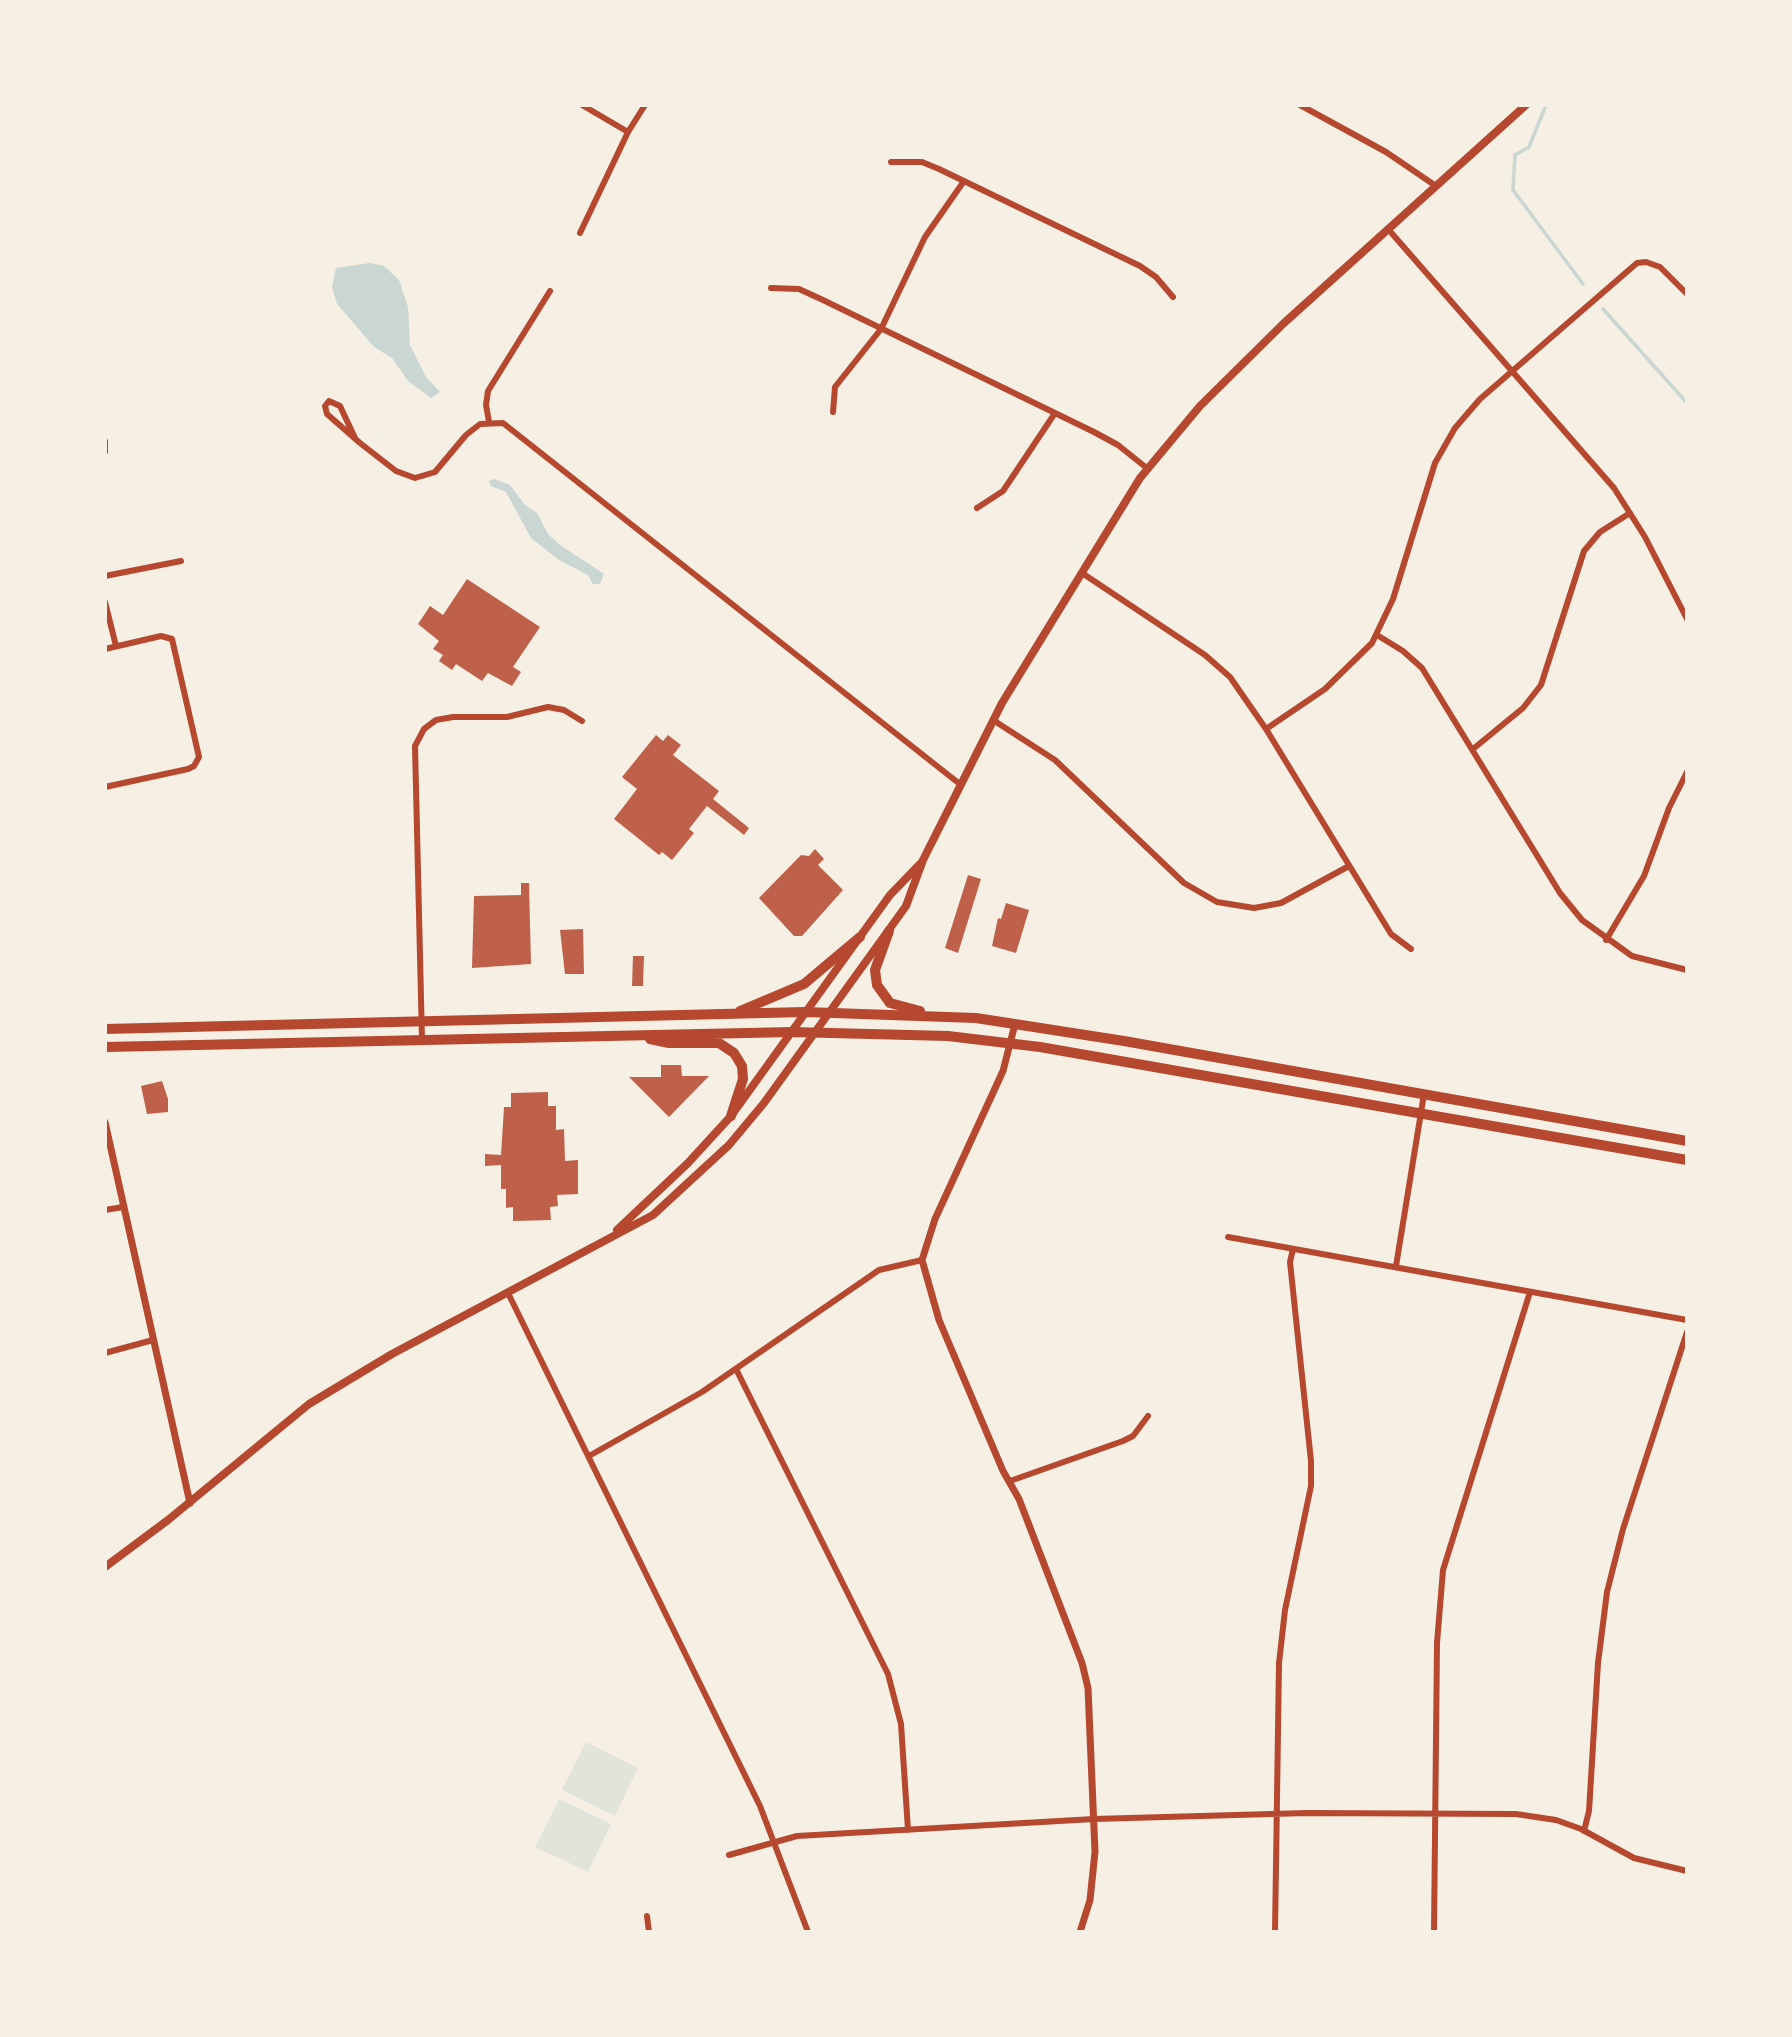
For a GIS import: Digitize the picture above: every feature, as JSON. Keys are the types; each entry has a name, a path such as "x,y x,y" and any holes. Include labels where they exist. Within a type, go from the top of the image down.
{"highway":[{"path":"889,931 875,970 880,993 890,1003 930,1015"},
{"path":"729,1014 804,984 860,937"},
{"path":"105,1029 830,1012 930,1015 1015,1024 1687,1141"},
{"path":"105,1047 792,1032 908,1034 1012,1043 1687,1160"},
{"path":"635,1035 669,1044 719,1043 730,1048 739,1059 743,1074 731,1116"}],"main road":[{"path":"105,1567 190,1503 280,1427 344,1381 653,1215 711,1162 753,1117 906,906 923,860 993,720 1042,634 1148,469 1200,406 1388,229 1526,105"},
{"path":"610,1237 688,1163 731,1116 890,895 923,860"}],"street":[{"path":"582,105 628,132"},
{"path":"580,233 628,132 645,105"},
{"path":"1303,106 1386,152 1436,186"},
{"path":"891,162 922,162 964,181 1140,266 1156,277 1173,297"},
{"path":"833,412 835,387 881,329 925,237 964,181"},
{"path":"1388,229 1606,478 1630,513 1687,619"},
{"path":"1266,729 1346,671 1377,635 1393,598 1435,463 1451,435 1474,406 1630,267 1646,262 1664,269 1687,294"},
{"path":"771,288 799,289 1118,445 1148,469"},
{"path":"489,422 485,405 488,391 551,291"},
{"path":"355,438 340,406 329,401 324,405 327,414 355,438 396,471 415,478 435,472 467,435 489,422 509,427 883,726 961,785"},
{"path":"977,508 1003,491 1055,413"},
{"path":"105,441 105,452"},
{"path":"1473,749 1523,708 1541,685 1584,551 1600,532 1630,513"},
{"path":"105,576 181,561"},
{"path":"1082,573 1217,665 1242,692 1391,934 1411,949"},
{"path":"105,602 116,646"},
{"path":"1377,635 1403,651 1422,668 1560,893 1582,920 1606,940 1650,963 1687,970"},
{"path":"105,649 162,636 172,639 199,757 194,766 188,769 105,787"},
{"path":"422,1040 415,746 424,729 436,720 453,717 507,717 548,707 564,710 582,721"},
{"path":"993,720 1055,760 1184,883 1217,902 1254,908 1281,904 1349,866"},
{"path":"1606,940 1644,876 1669,808 1687,772"},
{"path":"1015,1024 1003,1071 935,1219 922,1260 939,1320 1010,1481 1082,1663 1090,1713 1094,1879 1080,1932"},
{"path":"1396,1266 1424,1094"},
{"path":"105,1122 190,1503"},
{"path":"105,1210 123,1208"},
{"path":"1228,1237 1687,1320"},
{"path":"1275,1932 1281,1634 1311,1486 1311,1461 1290,1262 1293,1249"},
{"path":"589,1456 660,1418 879,1270 922,1260"},
{"path":"1434,1932 1437,1643 1443,1570 1530,1292"},
{"path":"508,1293 775,1841 808,1932"},
{"path":"1584,1830 1589,1811 1599,1653 1607,1592 1623,1529 1687,1332"},
{"path":"105,1353 153,1340"},
{"path":"736,1369 888,1674 901,1724 908,1830"},
{"path":"1010,1481 1124,1441 1133,1436 1148,1416"},
{"path":"729,1855 797,1836 1094,1819 1276,1813 1435,1814 1536,1816 1584,1830 1634,1858 1687,1871"},
{"path":"647,1916 649,1932"}],"shaded area":[{"path":"370,263 384,266 399,280 408,307 410,345 426,377 440,392 431,398 408,381 392,358 374,347 337,304 332,287 336,268"},
{"path":"494,479 510,485 525,505 537,513 548,534 560,545 604,574 600,584 593,584 588,575 559,560 531,538 506,492 491,486 489,481"},
{"path":"586,1742 638,1768 615,1816 562,1790"},
{"path":"559,1799 611,1824 588,1872 535,1847"}],"building":[{"path":"467,579 540,627 513,667 521,672 512,686 488,673 482,681 456,664 452,670 439,661 443,655 433,649 439,641 418,624 430,606 443,615"},
{"path":"656,735 663,741 668,735 681,745 673,755 719,791 713,799 749,828 744,835 707,806 689,829 694,833 672,860 662,852 659,855 614,819 637,789 622,777"},
{"path":"815,849 824,859 818,865 843,890 802,936 794,936 759,898 801,855 809,856"},
{"path":"968,875 981,879 958,953 945,948"},
{"path":"521,883 529,883 531,964 472,968 474,896 521,895"},
{"path":"1006,903 1029,910 1016,953 992,946 998,918 1001,919"},
{"path":"583,929 584,974 565,974 560,930"},
{"path":"633,956 644,956 643,986 632,986"},
{"path":"661,1065 681,1065 682,1076 709,1076 669,1117 629,1077 661,1077"},
{"path":"162,1081 168,1099 168,1112 147,1114 141,1086"},
{"path":"548,1092 548,1106 556,1106 556,1130 564,1129 565,1161 578,1160 578,1194 557,1195 558,1206 550,1207 551,1220 513,1221 513,1207 506,1208 506,1189 501,1189 501,1165 485,1166 485,1154 501,1155 504,1107 511,1107 511,1093"}],"waterway":[{"path":"1546,105 1529,147 1515,155 1513,190 1583,284"},
{"path":"1603,309 1687,403"}]}
